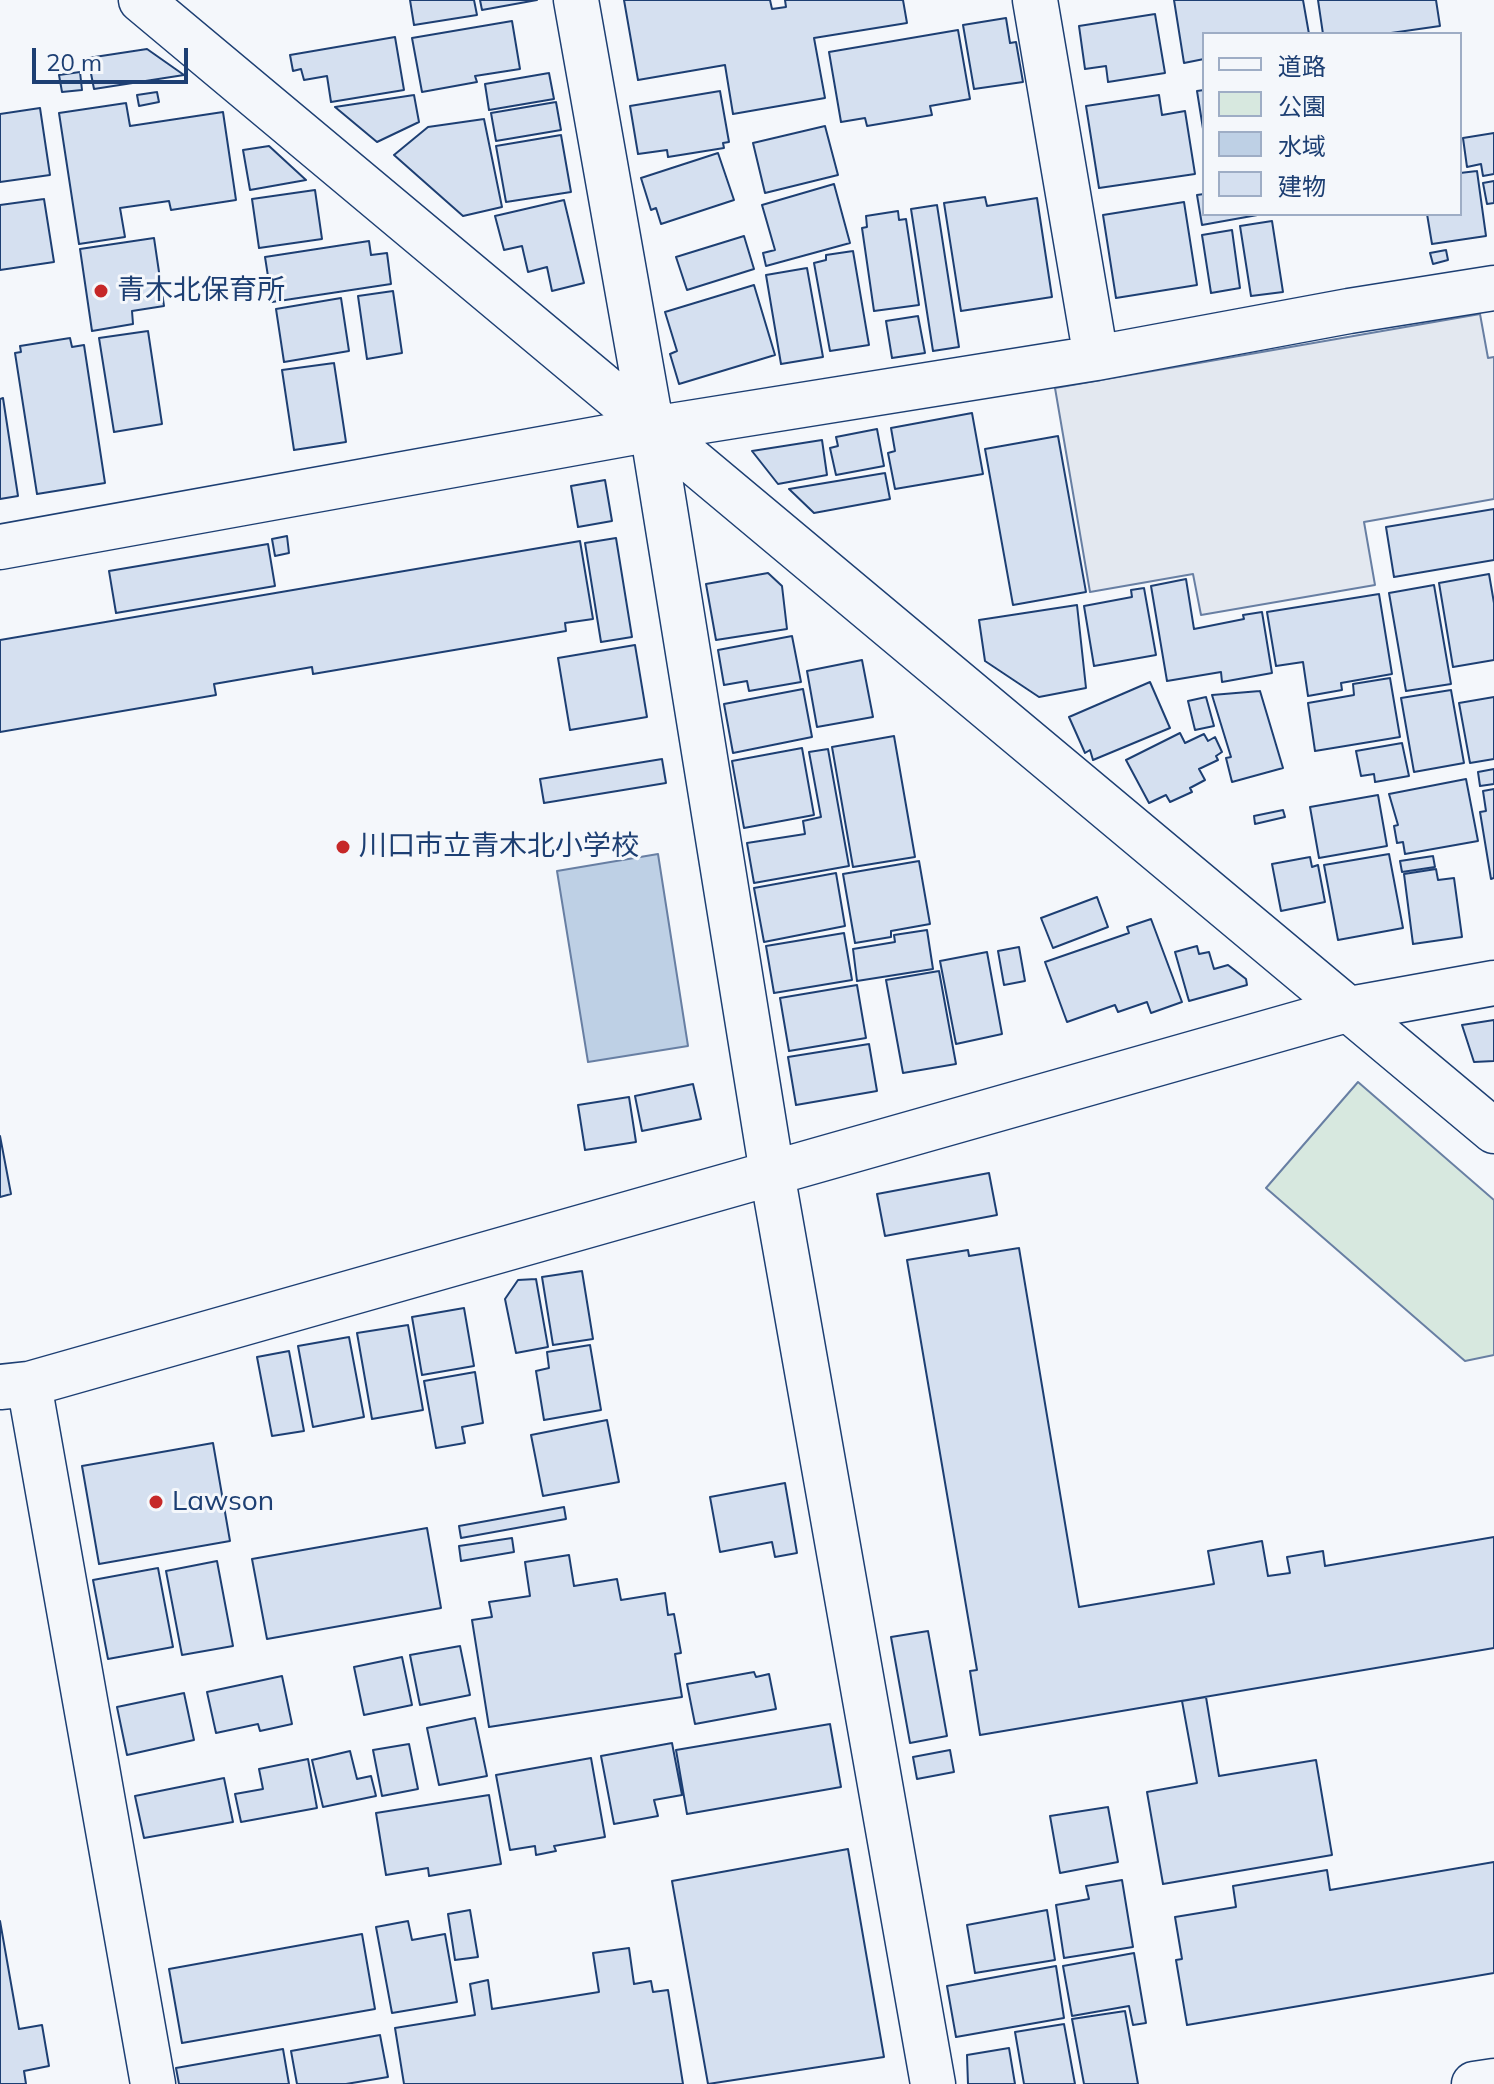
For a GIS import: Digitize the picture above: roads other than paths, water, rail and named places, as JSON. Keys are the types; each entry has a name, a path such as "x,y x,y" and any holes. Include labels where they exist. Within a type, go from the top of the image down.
{"street":[{"path":"141,0 1494,1131"},
{"path":"576,0 652,429 772,1173 933,2084"},
{"path":"1035,0 1096,358"},
{"path":"0,547 652,429 1096,358 1349,311 1494,288"},
{"path":"153,2084 14,1385 1350,1009 1494,983"},
{"path":"1474,2084 1494,2081"}],"water":[{"path":"658,854 688,1046 588,1062 557,871"}],"place":[{"name":"青木北保育所","path":"101,291"},
{"name":"川口市立青木北小学校","path":"343,847"},
{"name":"Lawson","path":"156,1502"}]}
